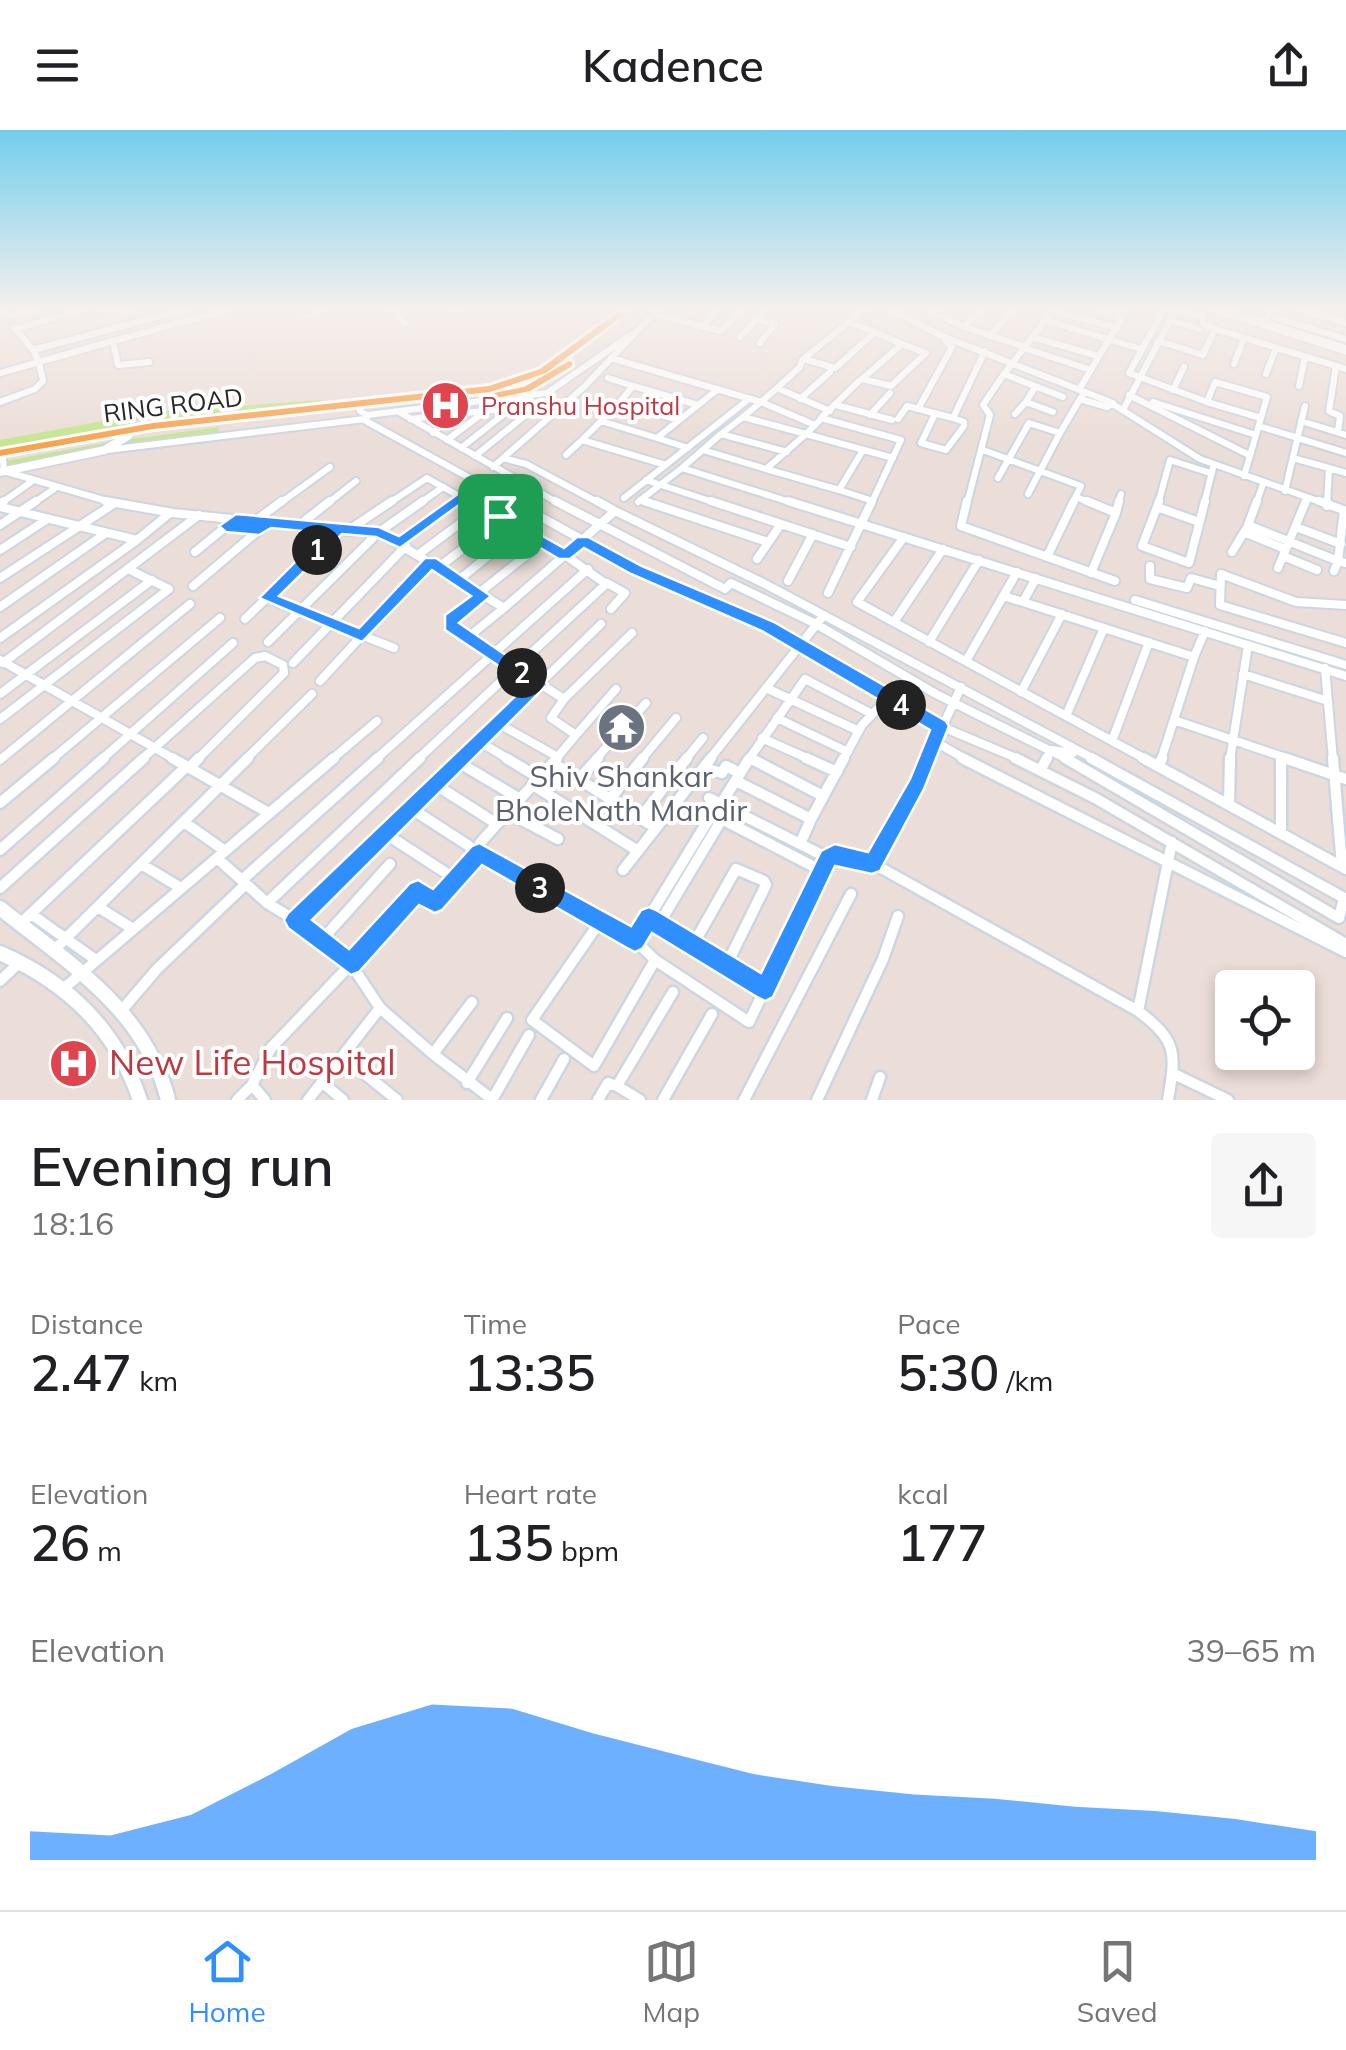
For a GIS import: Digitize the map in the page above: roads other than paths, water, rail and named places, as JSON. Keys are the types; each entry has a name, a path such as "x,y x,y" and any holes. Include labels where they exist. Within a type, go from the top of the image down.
{"main road":[{"name":"RING ROAD","path":"1,456 152,426 363,412 490,389 528,378 568,354"},
{"name":"RING ROAD","path":"129,435 225,430 532,394 581,354"}],"street":[{"path":"0,402 42,384 36,354"},
{"path":"0,373 68,354"},
{"path":"116,354 118,364 149,362"},
{"path":"493,467 614,354"},
{"path":"768,542 638,502 761,402 800,367 807,354"},
{"path":"802,359 835,368 851,354"},
{"path":"890,354 862,379 894,386 925,354"},
{"path":"918,409 948,354"},
{"path":"953,418 984,354"},
{"path":"994,354 1083,390 1111,406"},
{"path":"1020,354 983,405 990,415 961,526 1115,581"},
{"path":"1043,354 1091,370"},
{"path":"1028,494 1080,399 1098,356 1092,354"},
{"path":"1139,354 1129,371 1138,379 1207,402 1258,426 1346,453"},
{"path":"1123,410 1151,354"},
{"path":"1234,364 1238,354"},
{"path":"1266,374 1274,354"},
{"path":"1296,354 1346,369"},
{"path":"363,412 458,406 532,394 559,386 602,355 818,421 901,440 828,593"},
{"path":"1299,386 1305,357"},
{"path":"1301,421 1342,433 1343,417 1330,411 1336,366"},
{"path":"1174,390 1184,367"},
{"path":"800,399 830,372"},
{"path":"1004,374 1062,397"},
{"path":"608,378 698,404"},
{"path":"766,469 859,381"},
{"path":"1207,402 1215,382 1267,397 1244,476"},
{"path":"559,386 578,392"},
{"path":"566,455 633,386"},
{"path":"1014,414 1035,387"},
{"path":"777,388 833,408 895,420 904,407 964,422"},
{"path":"656,438 717,390"},
{"path":"870,415 890,393"},
{"path":"475,456 543,401 532,394"},
{"path":"1129,395 1220,423 1258,426"},
{"path":"624,498 748,399"},
{"path":"1080,399 1123,410 1214,464 1345,511 1342,562 1334,571"},
{"path":"1144,399 1213,440 1249,456"},
{"path":"619,402 679,420"},
{"path":"1026,402 1053,412"},
{"path":"410,420 538,405"},
{"path":"433,432 458,406"},
{"path":"1104,418 1111,406"},
{"path":"1285,492 1305,406"},
{"path":"461,448 512,408"},
{"path":"1034,420 1042,409"},
{"path":"958,410 964,422"},
{"path":"447,440 486,411"},
{"path":"363,412 498,495 637,570 800,642 940,726 1040,769 1346,944"},
{"path":"399,412 599,526 816,624 1050,750 1339,918 1345,899 1206,819 738,570 526,464 503,458"},
{"path":"935,414 921,443 944,453 964,422"},
{"path":"742,417 892,458"},
{"path":"601,420 688,448"},
{"path":"998,478 1029,423 1060,433"},
{"path":"1213,440 1220,423"},
{"path":"2,472 225,430"},
{"path":"721,434 788,452"},
{"path":"104,450 129,435"},
{"path":"582,440 666,465"},
{"path":"704,450 873,500"},
{"path":"839,490 863,450"},
{"path":"983,450 1082,486 1047,557"},
{"path":"1,456 2,472"},
{"path":"1294,458 1346,473"},
{"path":"1210,473 1170,460 1142,546 1189,563 1214,464"},
{"path":"193,586 257,525 330,466"},
{"path":"682,468 1036,578 1342,664 1341,642 1220,605 1221,574 1292,602 1316,607 1346,606"},
{"path":"1326,506 1329,468"},
{"path":"2,472 115,504 257,525"},
{"path":"245,619 342,530 427,478 482,506 625,592 611,609"},
{"path":"646,480 850,547"},
{"path":"298,526 356,481"},
{"path":"0,506 32,482"},
{"path":"1232,552 1263,484"},
{"path":"268,642 379,532 443,487"},
{"path":"0,525 54,489"},
{"path":"1091,573 1121,494"},
{"path":"419,554 498,495"},
{"path":"293,663 403,544 462,496"},
{"path":"1076,497 1116,513"},
{"path":"1278,568 1307,500"},
{"path":"0,578 115,504"},
{"path":"0,506 137,540"},
{"path":"1156,507 1200,522"},
{"path":"467,638 615,511"},
{"path":"0,638 170,513"},
{"path":"199,516 1,662 132,732 267,812"},
{"path":"440,567 502,518"},
{"path":"195,552 236,519"},
{"path":"0,550 46,520"},
{"path":"226,526 268,522 379,532 504,608"},
{"path":"757,559 780,524"},
{"path":"1296,527 1341,544"},
{"path":"1246,528 1317,570"},
{"path":"460,580 521,529"},
{"path":"0,607 106,533"},
{"path":"788,582 813,534"},
{"path":"904,536 857,602 1344,868"},
{"path":"543,542 450,622 467,638 564,699"},
{"path":"894,622 943,549"},
{"path":"1285,549 1342,562"},
{"path":"930,642 979,560"},
{"path":"320,681 430,562"},
{"path":"1150,566 1150,579 1178,589 1187,588 1191,578 1220,586"},
{"path":"0,719 168,588 130,570"},
{"path":"122,1010 244,882 588,570"},
{"path":"715,603 738,570"},
{"path":"966,661 1017,572"},
{"path":"1023,602 1036,578"},
{"path":"0,694 152,580"},
{"path":"267,903 607,583"},
{"path":"1004,596 1194,657"},
{"path":"267,598 394,648"},
{"path":"0,760 190,604"},
{"path":"1132,604 1346,676"},
{"path":"1021,692 1062,614"},
{"path":"623,870 824,616"},
{"path":"0,803 220,618"},
{"path":"295,920 601,624"},
{"path":"1066,716 1104,628"},
{"path":"1159,766 1205,631"},
{"path":"576,735 551,718 564,699 632,633"},
{"path":"1112,741 1149,642"},
{"path":"0,850 233,643"},
{"path":"1229,805 1230,739 1248,644"},
{"path":"0,888 255,658 265,656 286,666 284,673 25,919"},
{"path":"1324,668 1344,868"},
{"path":"1243,674 1328,701"},
{"path":"721,804 805,678 872,714"},
{"path":"872,864 918,783 940,726 961,687"},
{"path":"766,688 859,731"},
{"path":"412,809 475,844 556,760 616,689"},
{"path":"52,952 312,694"},
{"path":"800,844 859,731 888,698"},
{"path":"580,779 646,703"},
{"path":"610,799 676,718"},
{"path":"777,718 848,752"},
{"path":"62,990 377,720"},
{"path":"1174,720 1346,779"},
{"path":"499,724 656,828"},
{"path":"641,818 703,738"},
{"path":"762,738 837,772"},
{"path":"934,741 976,766 1038,793 1346,952"},
{"path":"480,742 638,851"},
{"path":"1050,750 1078,753"},
{"path":"1040,769 1050,750"},
{"path":"1281,756 1281,833"},
{"path":"749,759 823,796"},
{"path":"458,762 520,799"},
{"path":"704,768 722,773 726,766 811,819"},
{"path":"436,785 497,824"},
{"path":"709,798 828,858"},
{"path":"508,812 558,839"},
{"path":"635,940 654,921 712,814 822,872"},
{"path":"184,822 267,903 351,964 380,1008 492,1100 530,1035"},
{"path":"386,834 446,873"},
{"path":"1138,1011 1172,842"},
{"path":"237,1100 252,1085 270,1048 418,890 435,903 479,853 635,940 655,960 750,1022 828,858 835,854 872,864 1166,1030 1173,1042 1168,1100"},
{"path":"141,864 181,888"},
{"path":"319,943 390,864"},
{"path":"693,945 736,869 764,880 766,885 726,966"},
{"path":"744,1100 851,894"},
{"path":"98,907 132,929"},
{"path":"0,908 96,960"},
{"path":"817,1100 883,959 898,916"},
{"path":"25,919 52,952 144,1032 166,1082 168,1100"},
{"path":"654,921 765,989"},
{"path":"600,922 532,1020 594,1066 655,960"},
{"path":"0,953 21,961 105,1026 123,1052 140,1100"},
{"path":"0,981 21,961"},
{"path":"617,1086 674,992"},
{"path":"433,1054 472,1002"},
{"path":"308,1100 380,1008"},
{"path":"663,1100 712,1014"},
{"path":"467,1083 507,1018"},
{"path":"344,1056 396,1100"},
{"path":"541,1100 564,1060"},
{"path":"1172,1073 1228,1100"},
{"path":"872,1100 880,1077"},
{"path":"322,1083 344,1100"},
{"path":"598,1100 608,1083 640,1100"},
{"path":"252,1085 265,1100"}],"place":[{"name":"Pranshu Hospital","path":"446,406"},
{"name":"Shiv Shankar BholeNath Mandir","path":"621,728"},
{"name":"New Life Hospital","path":"74,1063"}]}
